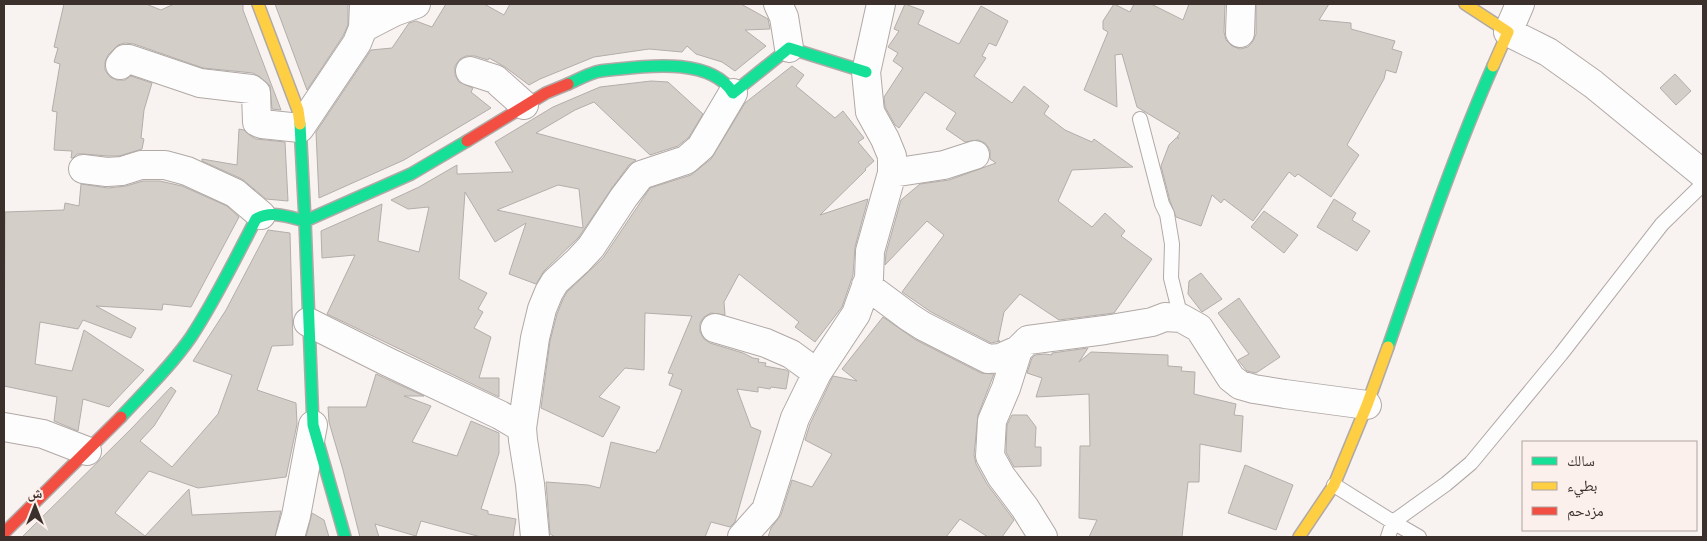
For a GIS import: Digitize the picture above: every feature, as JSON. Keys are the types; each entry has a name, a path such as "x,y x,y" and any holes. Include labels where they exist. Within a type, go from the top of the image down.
{"street":[{"path":"258,4 298,110 314,425 345,537"},
{"path":"300,128 357,43 364,16 394,12 416,4"},
{"path":"778,4 784,17 789,48"},
{"path":"742,537 766,510 795,418 817,374 856,314 869,278 870,252 892,173 892,156 885,138 870,112 866,72 881,4"},
{"path":"1240,33 1242,4"},
{"path":"1465,4 1508,32 1548,52 1586,79 1703,174"},
{"path":"1299,537 1334,485 1367,405 1442,193 1475,107 1520,4"},
{"path":"789,48 866,72"},
{"path":"535,537 522,428 535,338 542,308 549,292 555,282 591,247 640,175 686,160 701,147 733,93 789,48"},
{"path":"120,64 125,59 129,59 200,83 251,89 256,93 257,122 300,128"},
{"path":"4,533 87,451 164,370 191,337 212,303 256,219 261,215 269,214 305,221 411,174 546,93 596,72 652,65 701,71 721,80 728,85 733,93"},
{"path":"470,71 495,79 524,106"},
{"path":"892,173 944,165 975,155"},
{"path":"83,169 107,172 122,171 141,165 157,165 187,171 235,193 261,215"},
{"path":"866,285 908,317 988,359 1000,358 1018,350 1028,340 1152,322 1165,317 1182,318 1199,328 1231,378 1240,385 1285,394 1367,405"},
{"path":"308,322 500,415 522,428"},
{"path":"716,328 766,343 791,354 817,374"},
{"path":"1018,350 1006,388 992,421 990,456 1001,476 1025,508 1043,537"},
{"path":"290,537 314,425"},
{"path":"4,428 43,434 87,451"}],"lane":[{"path":"1140,119 1162,204 1167,214 1172,244 1171,278 1182,318"},
{"path":"1388,537 1393,522 1446,484 1471,463 1561,354 1662,224 1703,184"},
{"path":"1334,485 1419,537"}],"building":[{"path":"64,4 146,4 161,10 174,4 243,4 243,10 281,110 272,109 270,86 253,73 203,68 134,44 125,43 118,45 108,55 105,62 105,70 110,77 117,80 125,80 131,76 152,83 144,110 141,138 144,139 142,149 119,156 77,154 73,158 71,158 72,151 54,150 57,112 52,111 60,64 54,62 58,48 54,47"},
{"path":"275,4 348,4 348,25 343,36 307,90"},
{"path":"446,4 484,4 504,15 510,4 741,4 768,19 770,29 745,30 766,46 735,71 722,62 696,54 687,46 682,52 649,49 594,57 529,85 489,58 488,60 475,56 466,56 460,59 455,66 455,75 459,82 473,88 471,92 491,108 404,160 319,198 316,132 371,50 392,48 409,23 416,21 432,27"},
{"path":"905,4 924,11 918,24 959,44 981,6 1008,21 996,46 989,43 982,56 986,58 974,76 1012,103 1024,86 1049,106 1044,114 1065,130 1092,142 1094,139 1133,167 1072,170 1058,201 1092,227 1105,213 1125,231 1121,236 1152,259 1114,313 1059,320 1020,294 1004,312 998,341 1000,341 991,343 931,312 902,292 944,235 927,221 885,265 886,253 901,200 920,184 949,180 996,163 990,159 990,150 985,143 978,140 965,142 946,129 956,113 925,92 899,128 895,125 885,107 884,97 903,68 893,61 898,53 888,47 899,31 894,29"},
{"path":"1114,4 1130,12 1134,4 1151,4 1183,20 1189,4 1225,4 1224,32 1226,40 1232,46 1240,49 1248,47 1256,34 1256,4 1329,4 1319,20 1351,23 1351,29 1395,41 1392,49 1402,52 1396,73 1386,70 1384,79 1347,145 1359,155 1331,197 1298,174 1295,177 1289,172 1253,221 1224,199 1221,203 1212,195 1201,226 1176,217 1161,166 1169,145 1176,138 1179,138 1177,137 1180,133 1137,107 1122,54 1115,55 1117,107 1084,90 1108,32 1103,29 1103,21"},
{"path":"792,66 804,75 796,86 835,118 843,111 864,138 858,142 874,161 820,215 868,199 855,247 853,275 842,307 815,342 795,327 799,322 739,274 724,302 725,315 711,313 704,317 700,323 700,332 704,339 710,343 759,359 758,362 766,363 765,366 789,372 786,389 758,387 758,392 737,389 751,427 761,431 735,522 730,527 711,522 705,537 555,537 550,534 546,482 588,485 600,488 611,442 656,453 659,450 682,390 669,385 673,374 668,373 692,316 645,313 644,370 625,368 599,397 620,407 603,437 541,408 550,341 563,299 567,292 603,258 650,188 691,175 711,159 745,103"},
{"path":"1675,74 1691,91 1676,105 1660,88"},
{"path":"651,81 668,82 703,114 689,137 678,146 650,155 594,102 575,110 536,133 636,160 629,165 579,237 544,271 536,284 509,274 526,223 495,242 465,192 459,279 487,293 478,309 483,312 474,328 491,337 479,378 499,378 499,397 327,314 355,255 322,258 321,231 382,204 378,241 419,252 429,207 408,209 391,200 419,187 457,165 457,174 513,172 495,142 553,107 600,87","holes":["558,185 579,189 583,228 497,210"]},
{"path":"239,129 244,130 256,139 285,142 288,201 266,199 242,179 202,161 202,159 237,165"},
{"path":"143,181 160,181 182,186 227,206 239,217 191,307 163,304 162,310 96,306 136,328 131,338 83,320 78,329 40,322 35,364 72,371 84,330 144,370 109,407 83,399 78,431 54,421 57,397 4,386 5,212 64,210 65,203 79,206 81,184 108,188 126,186"},
{"path":"1334,199 1356,213 1352,220 1370,231 1357,251 1317,227"},
{"path":"1264,211 1298,235 1284,253 1251,227"},
{"path":"268,230 290,233 293,345 272,346 257,390 296,403 297,424 286,477 198,488 149,471 115,513 145,536 189,489 192,515 281,511 275,537 22,537 171,387 176,391 154,426 140,441 172,467 218,414 232,375 193,361 226,310"},
{"path":"1201,273 1222,299 1202,312 1188,294 1189,281"},
{"path":"1239,298 1280,357 1256,373 1247,371 1238,360 1249,354 1218,313"},
{"path":"883,317 916,340 981,373 994,374 978,415 974,455 976,464 987,484 1014,520 1002,537 988,537 960,519 946,537 768,537 771,528 781,515 792,480 812,487 832,454 805,440 810,424 833,376 857,381 842,369"},
{"path":"1088,348 1079,362 1091,352 1168,355 1168,366 1182,367 1181,371 1195,372 1194,394 1236,404 1234,415 1243,416 1241,452 1200,444 1199,482 1188,482 1182,537 1089,537 1097,520 1079,518 1080,446 1090,446 1089,394 1036,397 1042,378 1027,373 1032,358 1035,355 1052,355 1052,353"},
{"path":"376,374 424,396 404,396 431,406 412,442 457,456 471,421 499,433 499,453 481,509 488,511 488,514 516,519 513,537 481,537 421,521 416,536 375,524 379,537 360,537 329,422 328,407 366,407"},
{"path":"1012,415 1027,415 1036,427 1035,447 1041,447 1041,466 1014,467 1006,452 1007,425"},
{"path":"1245,465 1293,485 1276,530 1228,513"},
{"path":"312,513 324,520 329,537 306,537"}],"traffic: fast":[{"path":"568,84 601,71 664,66 697,69 711,74 723,82 733,93 789,48 866,72"},
{"path":"1388,347 1451,170 1493,66"},
{"path":"121,417 166,368 191,337 217,294 256,219 262,216 274,215 305,221 300,124"},
{"path":"345,537 313,425 305,221 411,174 467,141"}],"traffic: slow":[{"path":"258,4 298,110 300,124"},
{"path":"1465,4 1508,32 1493,66"},
{"path":"1299,537 1334,485 1367,405 1388,347"}],"traffic: jam":[{"path":"467,141 546,93 568,84"},
{"path":"4,533 121,417"}]}
